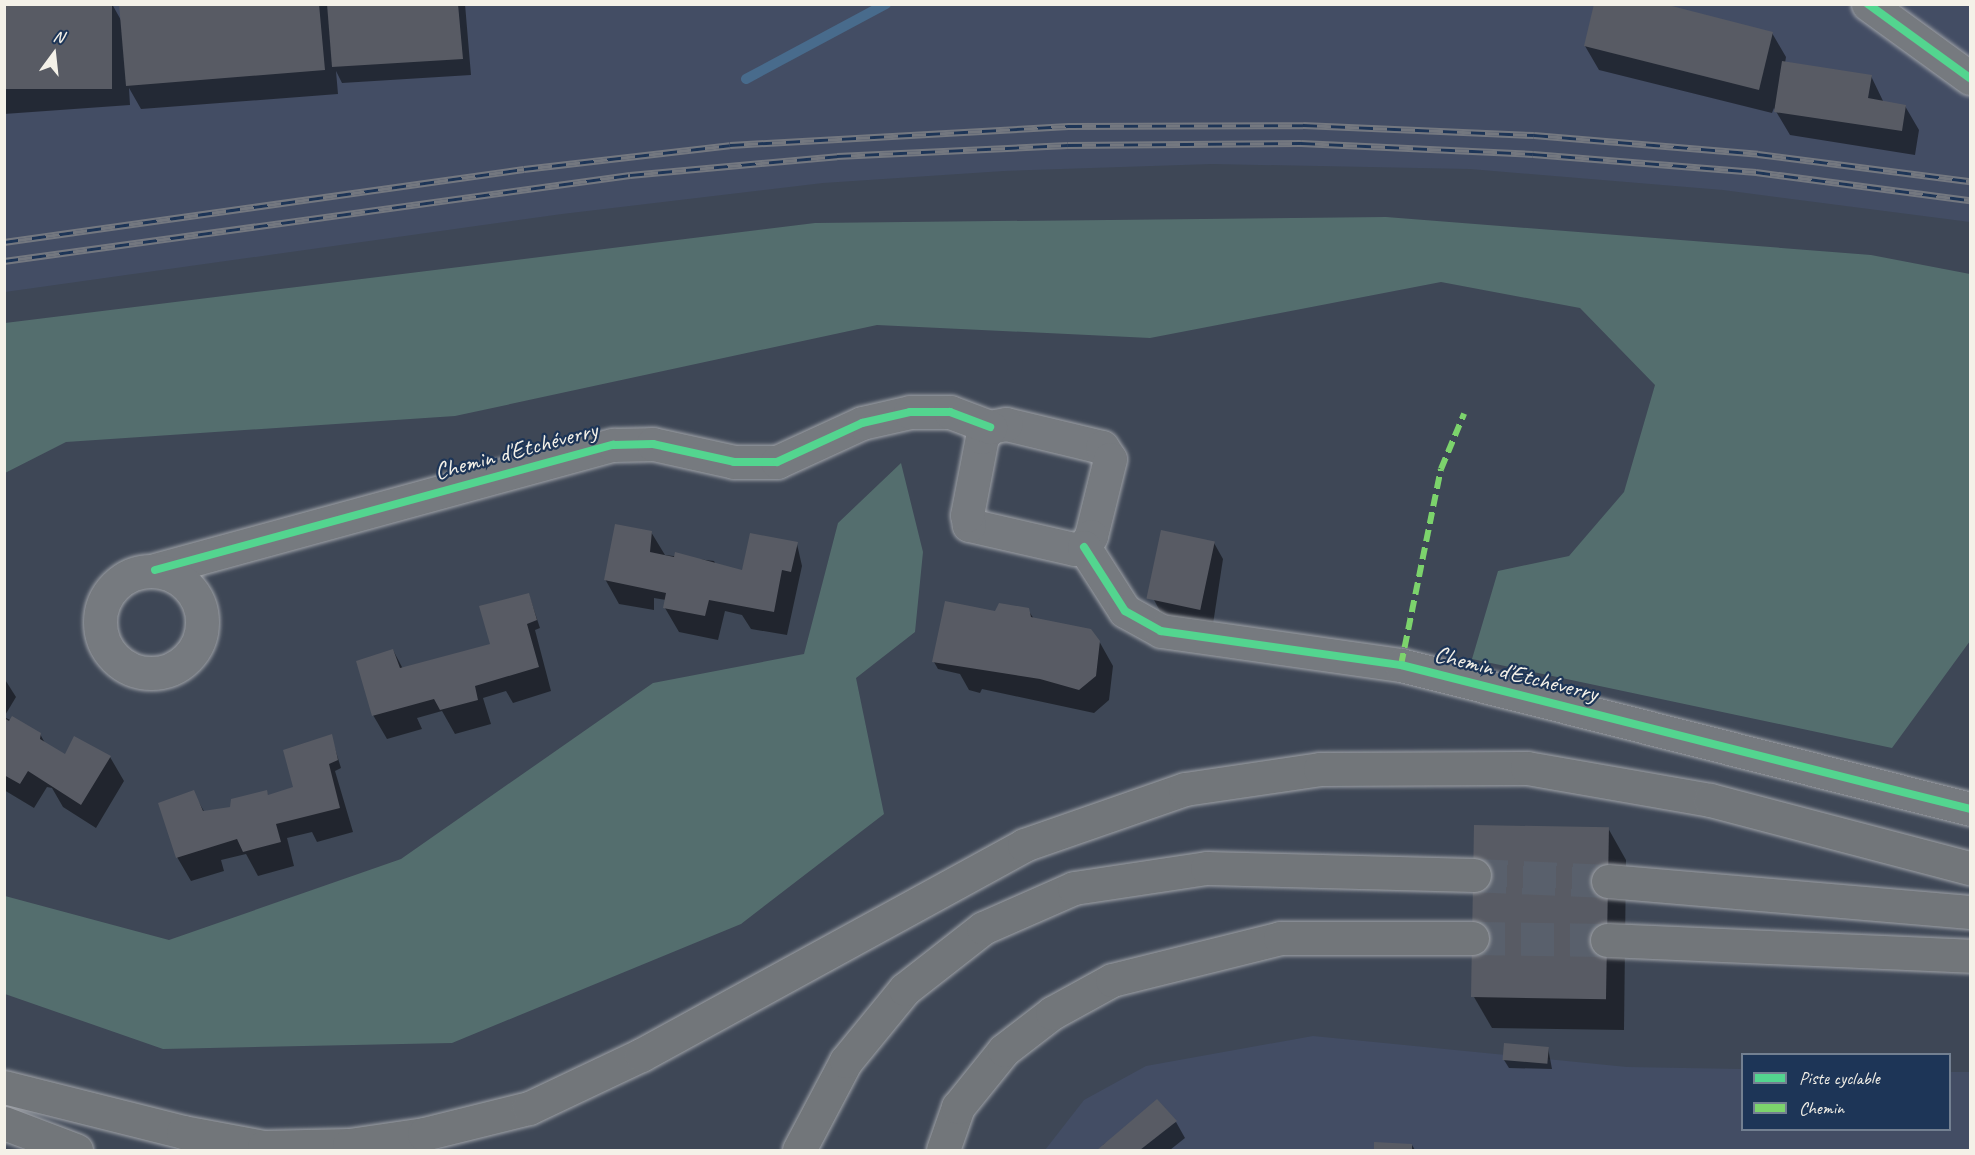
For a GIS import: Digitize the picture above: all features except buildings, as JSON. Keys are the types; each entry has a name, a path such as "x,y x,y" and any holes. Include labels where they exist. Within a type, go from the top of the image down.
{"highway":[{"path":"4,1087 183,1132 264,1147 349,1145 424,1134 529,1108 641,1055 1024,845 1185,789 1320,769 1527,768 1710,800 1971,868"},
{"path":"799,1150 846,1061 905,988 983,928 1074,888 1207,868 1474,875"},
{"path":"1608,881 1971,912"},
{"path":"944,1150 958,1107 1004,1050 1052,1013 1112,980 1280,938 1473,938"},
{"path":"1607,940 1971,956"},
{"path":"4,1123 76,1150"}],"street":[{"path":"1868,4 1971,78"},
{"name":"Chemin d'Etchéverry","path":"155,570 613,445 653,444 734,462 777,462 862,423 910,412 950,412 990,427 1006,424 1102,447 1110,459 1091,536 1084,547 1125,611 1161,632 1401,665 1971,809"},
{"path":"990,427 982,436 967,515 969,525 1074,549 1084,547"}],"shaded area":[{"path":"4,5 1970,5 1970,222 1723,190 1470,169 1212,164 1004,171 823,183 562,214 5,292"},
{"path":"1313,1036 1627,1067 1741,1069 1741,1131 1951,1131 1951,1072 1970,1072 1970,1150 1045,1150 1084,1100 1146,1066"}],"green space":[{"path":"1386,217 1871,255 1970,274 1970,641 1892,748 1472,659 1498,571 1569,556 1624,492 1655,385 1580,308 1441,282 1150,338 877,325 455,416 66,442 5,473 5,323 815,223"},
{"path":"901,463 923,552 915,632 856,678 884,814 741,924 452,1043 163,1049 5,994 5,896 169,940 401,859 653,683 804,654 838,523"}],"waterway":[{"path":"746,79 886,4"}],"tunnel":[{"path":"1474,875 1608,881"},
{"path":"1472,938 1607,940"}],"railway":[{"path":"4,242 524,169 730,145 1068,126 1303,125 1534,135 1758,154 1970,181"},
{"path":"4,261 630,175 837,156 1068,145 1301,143 1533,154 1756,172 1970,200"}],"marked path":[{"path":"1401,665 1441,469 1464,414"}],"cycle path":[{"path":"1868,4 1970,78"},
{"path":"155,570 613,445 653,444 734,462 777,462 862,423 910,412 950,412 990,427"},
{"path":"1084,547 1125,611 1161,631 1401,665 1970,809"}]}
